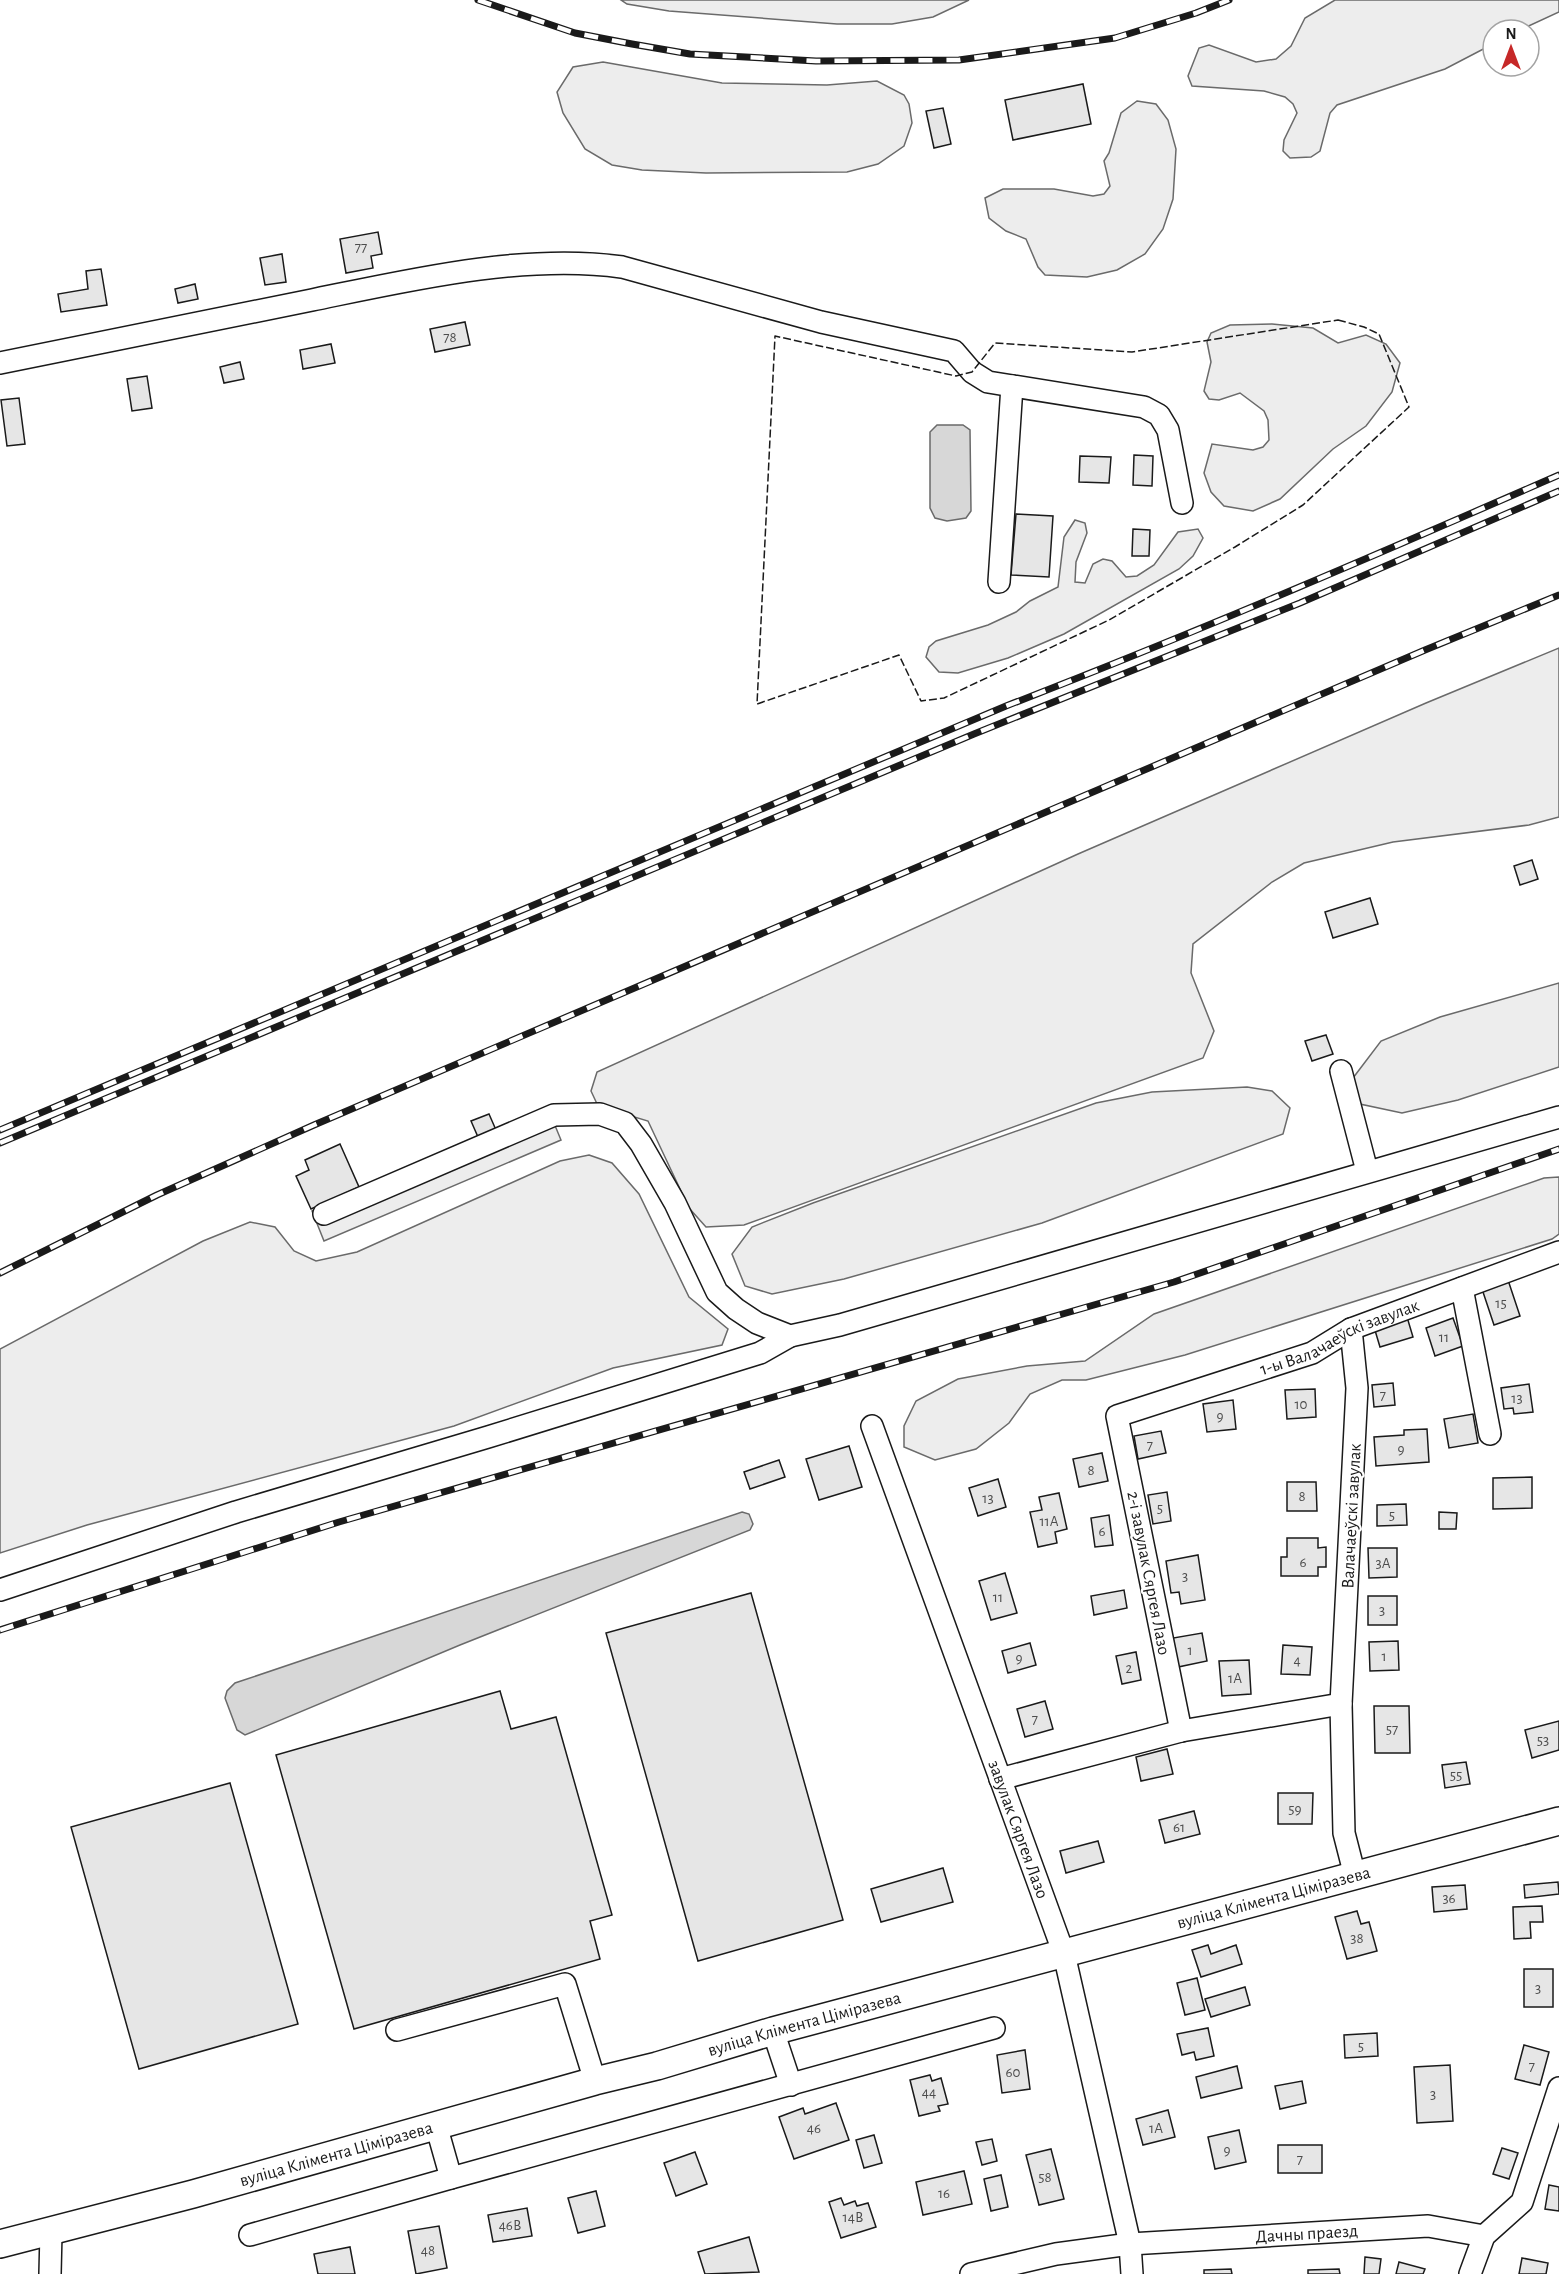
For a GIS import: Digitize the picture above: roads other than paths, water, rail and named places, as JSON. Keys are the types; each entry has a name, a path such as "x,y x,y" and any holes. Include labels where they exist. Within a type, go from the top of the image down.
{"main road":[{"name":"вуліца Клімента Ціміразева","path":"0,2244 51,2232 595,2081 657,2067 773,2031 1559,1821"}],"street":[{"path":"0,363 420,278 519,266 572,263 622,267 821,322 954,351 972,372 988,382 1144,407 1159,415 1168,430 1182,503"},
{"path":"999,582 1012,386"},
{"path":"1341,1071 1367,1171"},
{"path":"324,1214 554,1115 600,1114 625,1124 641,1144 675,1203 717,1292 757,1323 790,1336"},
{"path":"0,1590 236,1512 759,1353 790,1336 840,1325 1559,1117"},
{"name":"1-ы Валачаеўскі завулак","path":"1117,1416 1312,1353 1351,1329 1559,1252"},
{"path":"1461,1288 1490,1434"},
{"name":"Валачаеўскі завулак","path":"1351,1329 1357,1388 1341,1704 1344,1833 1355,1876"},
{"name":"2-і завулак Сяргея Лазо","path":"1117,1416 1181,1731"},
{"name":"завулак Сяргея Лазо","path":"872,1426 1064,1954 1130,2244 1132,2274"},
{"path":"1000,1779 1181,1731 1341,1704"},
{"path":"397,2030 566,1984 595,2081"},
{"path":"250,2235 994,2028"},
{"path":"773,2031 791,2085"},
{"path":"1470,2274 1484,2236 1522,2202 1559,2088"},
{"path":"436,2125 451,2178"},
{"name":"Дачны праезд","path":"971,2274 1056,2254 1130,2244 1428,2226 1484,2236"},
{"path":"50,2274 51,2232"}],"railway":[{"path":"478,0 575,33 632,44 690,54 816,61 959,60 1115,38 1196,13 1229,0"},
{"path":"0,1130 1006,706 1284,594 1559,475"},
{"path":"0,1143 974,734 1300,603 1559,491"},
{"path":"0,1273 157,1195 314,1125 1425,650 1559,595"},
{"path":"0,1630 339,1522 1174,1282 1559,1149"}]}
